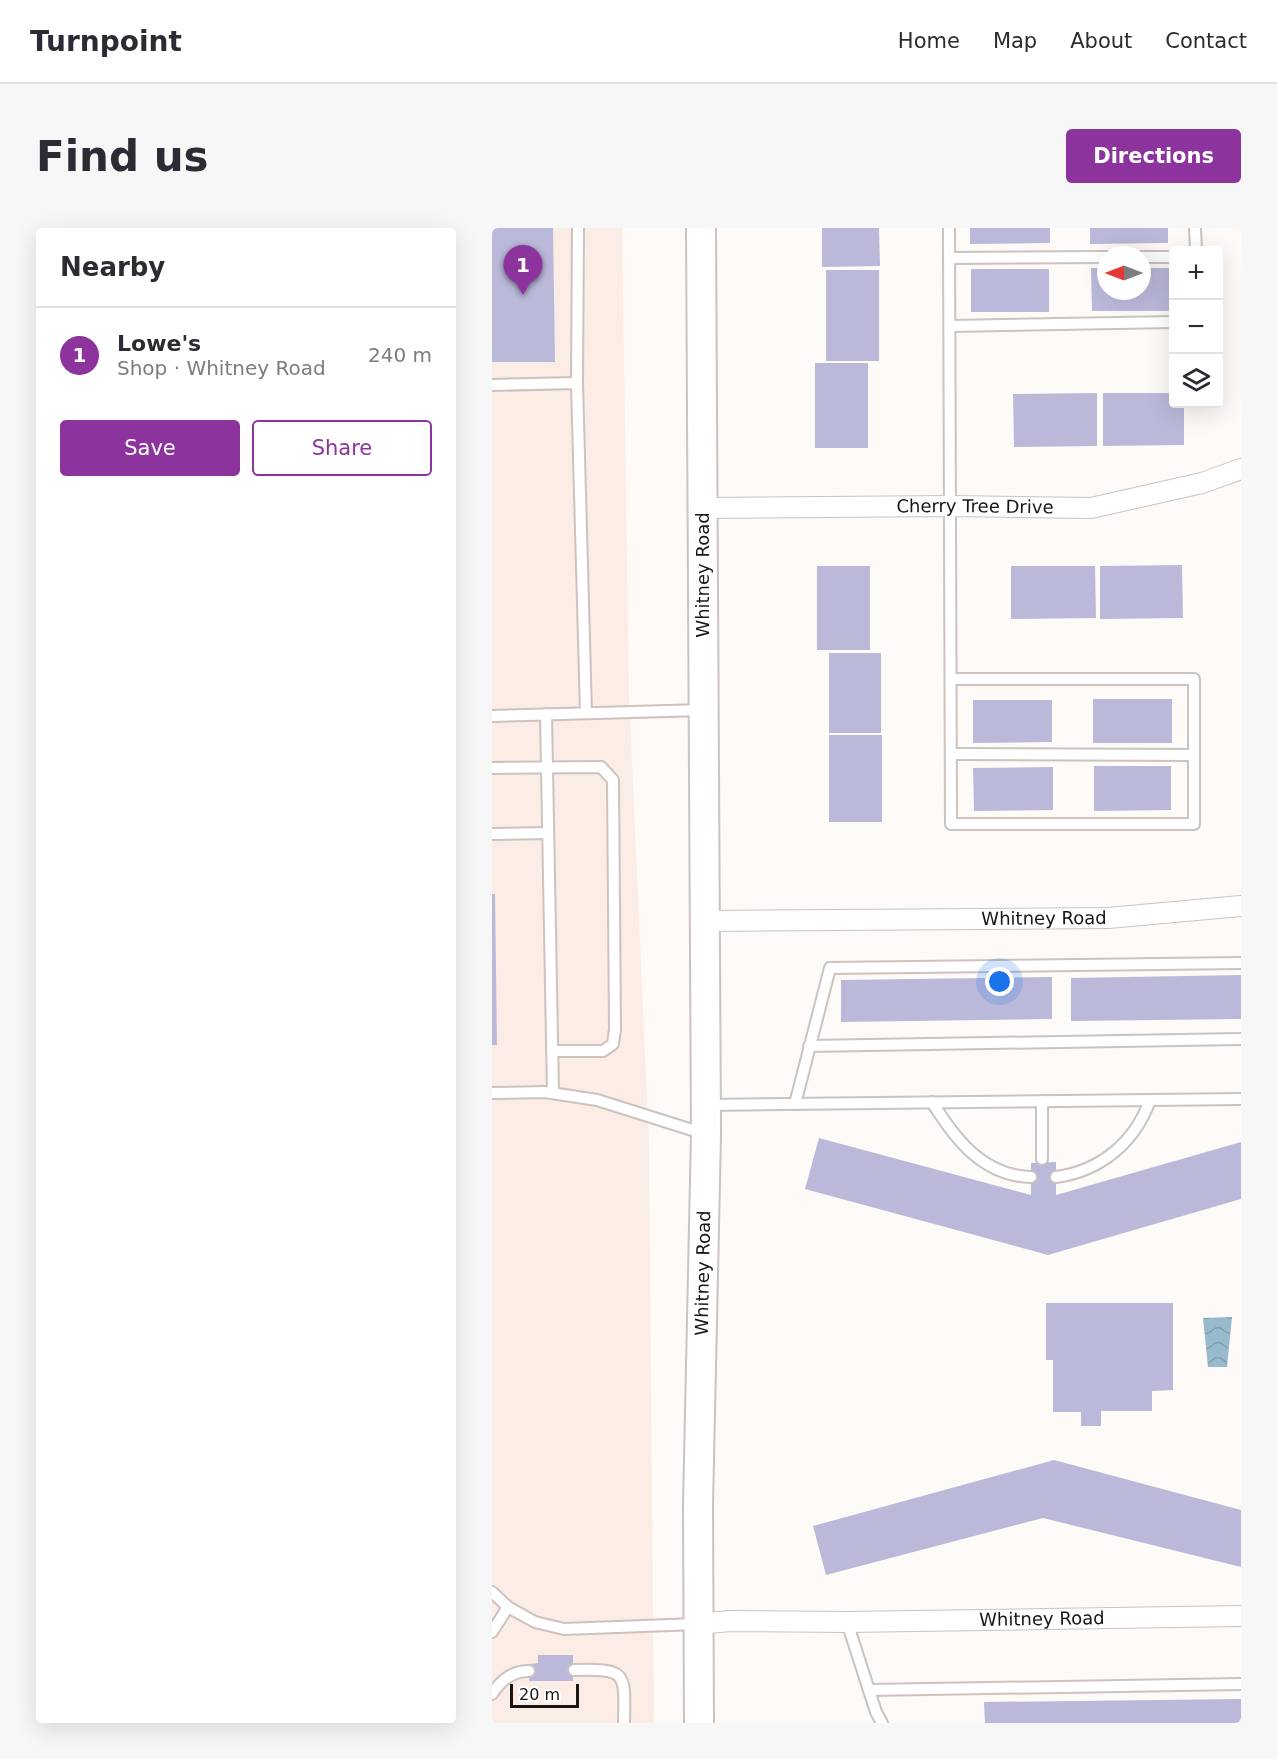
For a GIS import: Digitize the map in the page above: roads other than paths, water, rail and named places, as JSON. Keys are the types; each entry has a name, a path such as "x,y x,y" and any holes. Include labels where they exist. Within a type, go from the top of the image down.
{"street":[{"name":"Whitney Road","path":"699,1723 698,1484 706,1134 701,228"},
{"name":"Cherry Tree Drive","path":"703,508 951,506 1091,508 1202,483 1241,469"},
{"name":"Whitney Road","path":"704,921 1108,918 1241,906"},
{"name":"Whitney Road","path":"698,1624 730,1621 847,1622 1241,1616"}],"lane":[{"path":"578,228 577,383 586,713"},
{"path":"949,228 951,824 1194,824 1194,679 952,679"},
{"path":"1195,228 1196,246"},
{"path":"949,258 1097,257"},
{"path":"1151,257 1169,257"},
{"path":"950,326 1169,322"},
{"path":"492,385 577,383"},
{"path":"492,716 703,710"},
{"path":"546,714 553,1094"},
{"path":"951,754 1194,755"},
{"path":"492,768 601,767 613,780 615,1029 613,1044 603,1051 552,1050"},
{"path":"492,834 547,833"},
{"path":"795,1104 830,968 1241,963"},
{"path":"809,1046 1241,1039"},
{"path":"492,1093 553,1094 597,1100 706,1134"},
{"path":"706,1105 1241,1099"},
{"path":"1056,1177 1087,1170 1111,1155 1128,1141 1145,1114 1150,1100"},
{"path":"1042,1101 1042,1159"},
{"path":"932,1102 952,1133 979,1160 1005,1172 1031,1177"},
{"path":"492,1592 508,1607 535,1622 564,1629 698,1624"},
{"path":"492,1632 508,1607"},
{"path":"847,1622 876,1712 882,1723"},
{"path":"574,1670 612,1671 621,1677 624,1689 624,1723"},
{"path":"492,1694 506,1677 520,1671 529,1671"},
{"path":"869,1690 1241,1684"}],"water":[{"path":"1232,1317 1227,1367 1208,1367 1203,1318"}],"place":[{"name":"Lowe's","path":"523,295"}]}
